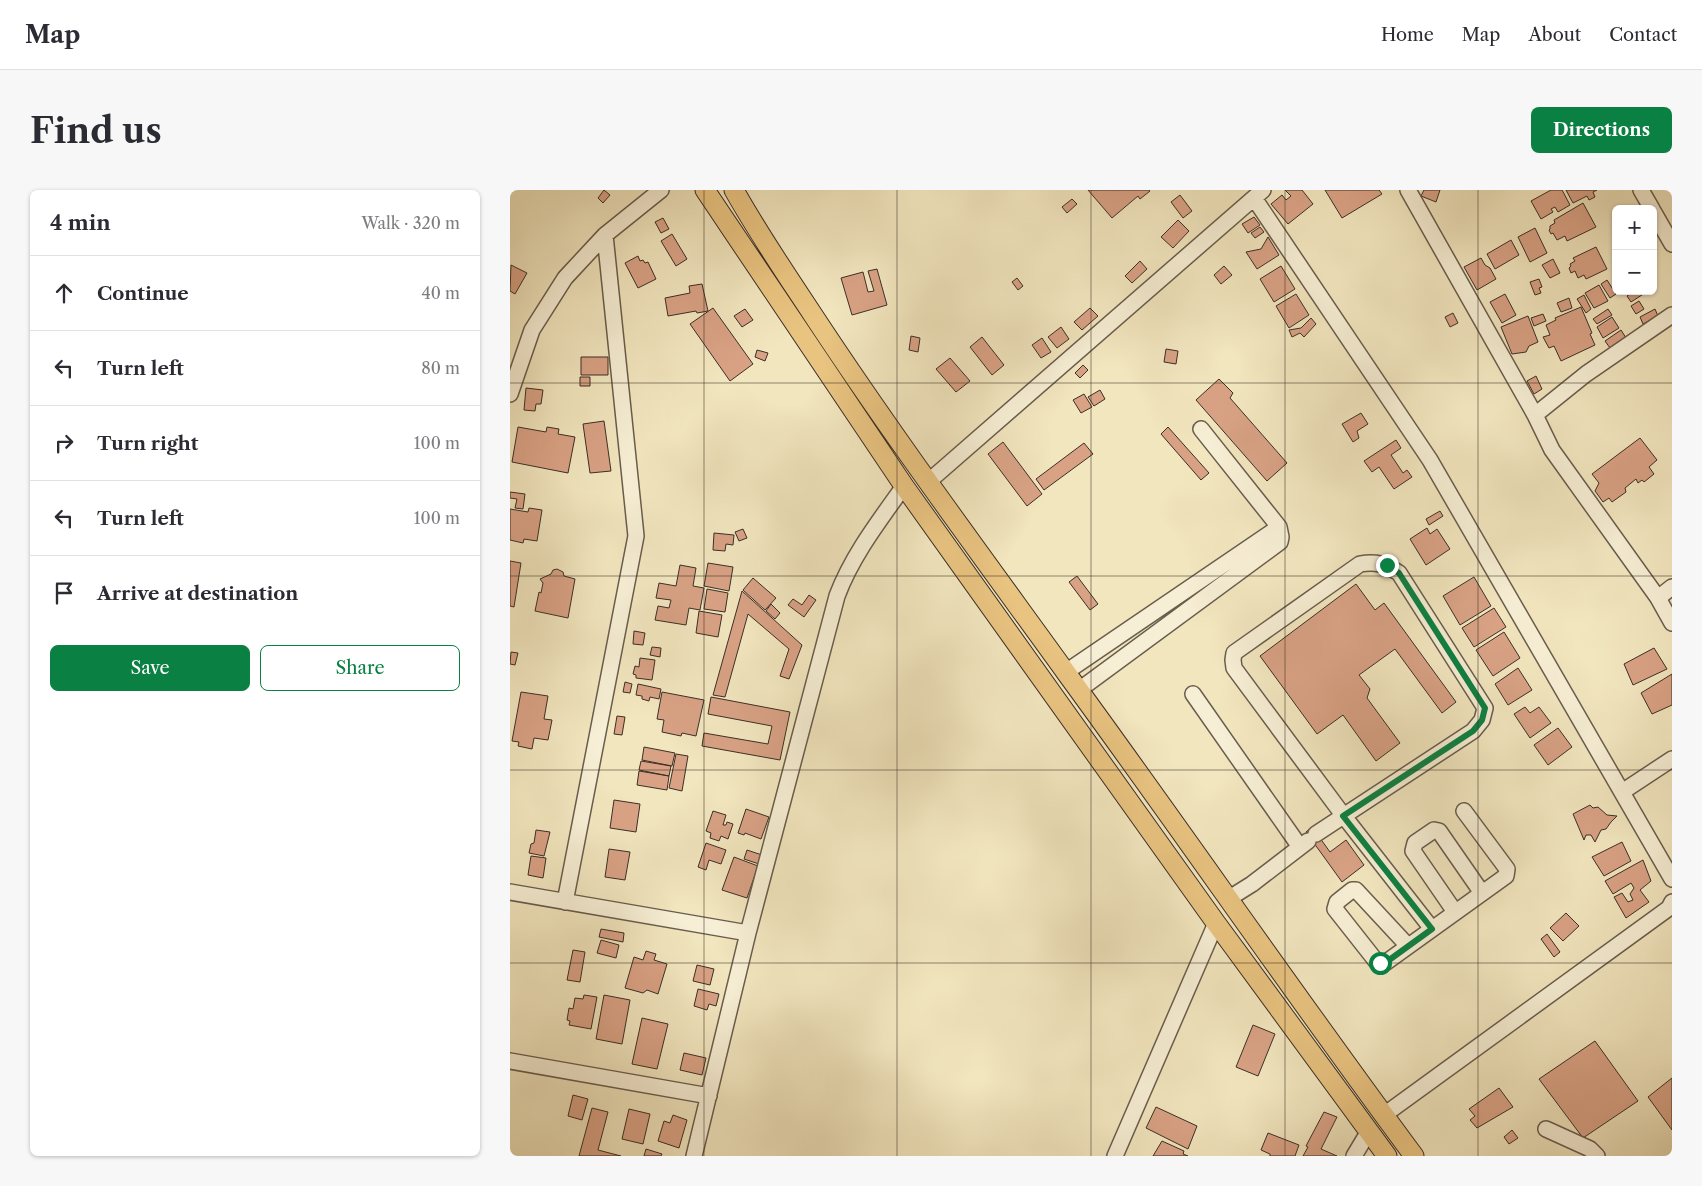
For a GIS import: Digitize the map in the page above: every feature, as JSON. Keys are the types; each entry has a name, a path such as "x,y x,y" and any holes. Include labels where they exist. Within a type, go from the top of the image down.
{"main road":[{"path":"705,190 904,486 1216,923 1387,1156"},
{"path":"734,190 750,220 849,370 1414,1156"}],"street":[{"path":"510,394 532,330 565,278 605,235 661,190"},
{"path":"1408,190 1535,415 1552,450 1658,598 1672,623"},
{"path":"1641,190 1650,205"},
{"path":"928,482 1259,194 1430,460 1672,879"},
{"path":"1657,217 1672,244"},
{"path":"565,902 636,536 605,235"},
{"path":"1535,415 1586,374 1672,315"},
{"path":"1079,690 1280,542 1282,536 1278,527 1201,429"},
{"path":"694,1156 748,932 843,580 872,531 904,486"},
{"path":"1066,672 1278,527"},
{"path":"1228,899 1252,884 1343,816 1473,731 1482,720 1485,708 1399,573 1387,565 1374,562 1360,564 1234,653 1234,668 1343,816 1432,929"},
{"path":"1658,598 1672,588"},
{"path":"1151,614 1163,628"},
{"path":"1194,694 1309,840"},
{"path":"1622,792 1672,759"},
{"path":"1408,946 1356,890 1352,890 1337,902 1335,909 1376,961 1385,963 1506,876 1507,870 1464,811"},
{"path":"1455,912 1413,851 1414,843 1434,830 1439,831 1482,893"},
{"path":"510,892 748,932"},
{"path":"1384,1116 1669,908 1672,902"},
{"path":"1115,1156 1216,923"},
{"path":"510,1062 709,1096"},
{"path":"1546,1129 1590,1149 1597,1156"},
{"path":"1354,1156 1369,1131"}],"building":[{"path":"604,190 610,195 603,203 598,198"},
{"path":"1088,190 1150,191 1140,199 1138,196 1112,218"},
{"path":"1285,190 1302,190 1313,204 1288,224 1271,204 1282,195 1286,200 1291,196"},
{"path":"1325,190 1379,190 1382,194 1342,218"},
{"path":"1424,190 1440,190 1436,202 1421,196"},
{"path":"1551,190 1562,190 1570,205 1558,212 1555,207 1551,209 1553,212 1541,219 1531,201"},
{"path":"1566,190 1597,190 1593,192 1595,197 1589,200 1587,196 1573,203"},
{"path":"1180,195 1192,211 1183,218 1171,202"},
{"path":"1072,199 1077,204 1067,213 1062,207"},
{"path":"1583,203 1596,227 1567,241 1565,236 1557,240 1549,230 1550,226 1555,223 1554,220"},
{"path":"1254,217 1260,225 1248,233 1242,224"},
{"path":"663,218 669,229 661,233 655,222"},
{"path":"1178,220 1189,231 1173,248 1161,237"},
{"path":"1260,227 1264,232 1255,238 1251,233"},
{"path":"1535,228 1547,253 1530,262 1518,237"},
{"path":"672,234 687,259 676,266 661,241"},
{"path":"1268,237 1279,255 1257,269 1246,252 1261,249"},
{"path":"1511,240 1519,255 1495,269 1487,254"},
{"path":"1596,247 1607,269 1586,279 1584,275 1578,278 1575,271 1571,273 1569,268 1570,264 1575,261 1573,258"},
{"path":"638,256 640,261 648,262 656,279 638,288 625,263"},
{"path":"1481,258 1485,265 1490,268 1496,279 1477,290 1464,267"},
{"path":"1553,259 1560,273 1550,278 1542,265"},
{"path":"1140,261 1147,269 1132,283 1125,276"},
{"path":"511,265 527,273 515,294 510,291"},
{"path":"1224,266 1232,275 1221,284 1214,275"},
{"path":"1281,266 1295,289 1274,302 1260,279"},
{"path":"877,269 887,305 852,315 841,278 863,272 868,292 874,291 868,271"},
{"path":"1017,278 1023,286 1018,290 1012,282"},
{"path":"1539,279 1542,287 1539,288 1541,293 1535,295 1530,282"},
{"path":"1607,280 1612,288 1612,295 1614,295 1610,298 1601,284"},
{"path":"702,284 708,311 668,316 665,298 690,293 689,286"},
{"path":"1599,285 1608,301 1594,308 1585,293"},
{"path":"1296,294 1309,315 1289,328 1276,306"},
{"path":"1505,294 1516,315 1502,323 1490,302"},
{"path":"1584,295 1591,309 1586,313 1577,299"},
{"path":"1628,295 1642,295 1631,302 1627,296"},
{"path":"1569,298 1572,308 1561,312 1557,303"},
{"path":"1639,301 1644,309 1636,314 1631,306"},
{"path":"1581,307 1595,345 1561,361 1554,346 1549,348 1543,337 1550,335 1546,325 1556,320 1555,318"},
{"path":"713,308 753,364 730,381 690,324"},
{"path":"1090,308 1098,316 1082,330 1074,322"},
{"path":"745,309 753,320 742,327 734,316"},
{"path":"1608,309 1612,315 1597,324 1593,319"},
{"path":"1655,309 1658,316 1643,324 1640,317"},
{"path":"1453,313 1458,323 1450,327 1445,317"},
{"path":"1543,314 1546,321 1534,326 1531,318"},
{"path":"1528,316 1538,342 1529,346 1526,352 1512,354 1501,327"},
{"path":"1612,317 1619,328 1603,338 1597,327"},
{"path":"1311,318 1316,324 1304,337 1300,333 1292,337 1289,330 1301,328"},
{"path":"1061,327 1069,339 1057,348 1048,337"},
{"path":"1621,330 1626,338 1610,348 1605,341"},
{"path":"911,336 920,338 918,352 909,350"},
{"path":"982,337 1004,365 992,375 970,347"},
{"path":"1042,338 1051,352 1041,358 1032,345"},
{"path":"1166,349 1178,351 1176,364 1164,362"},
{"path":"757,350 768,353 765,361 755,357"},
{"path":"581,357 608,357 608,375 581,375"},
{"path":"950,358 970,381 956,392 936,369"},
{"path":"1083,365 1088,370 1080,378 1075,373"},
{"path":"1536,376 1542,389 1534,394 1527,381"},
{"path":"580,377 590,377 590,386 580,386"},
{"path":"1219,379 1233,393 1230,398 1287,463 1267,481 1196,400"},
{"path":"526,388 543,390 541,404 536,404 535,411 524,410"},
{"path":"1100,390 1105,399 1094,406 1088,397"},
{"path":"1084,394 1092,407 1081,413 1073,400"},
{"path":"1361,413 1368,424 1357,431 1359,438 1353,442 1342,424"},
{"path":"604,421 611,471 590,473 583,424"},
{"path":"518,427 546,432 547,427 559,429 558,434 575,437 568,473 512,462"},
{"path":"1168,427 1209,473 1201,480 1161,434"},
{"path":"1640,438 1657,460 1649,467 1654,474 1644,482 1642,480 1638,483 1636,479 1625,488 1626,492 1612,502 1609,498 1603,502 1595,491 1599,483 1592,474"},
{"path":"1396,440 1401,448 1391,455 1403,473 1407,470 1412,477 1394,489 1379,467 1372,472 1364,461"},
{"path":"1003,442 1042,494 1027,506 988,454"},
{"path":"1084,443 1093,454 1044,490 1036,479"},
{"path":"510,492 525,494 523,509 515,508 517,499 510,498"},
{"path":"529,508 542,510 537,541 524,539 523,543 510,540 510,509 528,512"},
{"path":"1440,511 1443,516 1429,525 1426,519"},
{"path":"1427,528 1430,534 1437,529 1450,549 1426,565 1410,539"},
{"path":"743,529 747,538 739,541 735,532"},
{"path":"714,533 734,535 733,545 726,544 725,551 713,550"},
{"path":"510,561 521,563 514,607 510,606"},
{"path":"708,563 733,567 729,591 704,586"},
{"path":"680,565 696,568 693,586 704,588 700,610 689,608 686,625 655,620 658,606 669,608 671,600 656,598 659,583 676,586"},
{"path":"557,569 563,572 564,576 575,579 568,618 535,611 543,583 540,579"},
{"path":"1077,576 1098,604 1090,610 1069,582"},
{"path":"1474,577 1491,606 1460,625 1443,596"},
{"path":"753,578 776,598 765,610 743,590"},
{"path":"1356,584 1375,610 1384,603 1456,702 1442,713 1395,649 1359,675 1370,689 1367,698 1400,743 1376,761 1343,715 1317,734 1260,656"},
{"path":"707,589 728,593 725,612 704,609"},
{"path":"742,591 802,645 789,679 780,676 789,649 748,614 725,697 713,695"},
{"path":"809,595 816,600 804,617 788,605 793,599 802,605"},
{"path":"771,604 780,613 775,619 766,611"},
{"path":"1494,608 1506,627 1474,647 1462,628"},
{"path":"699,611 722,615 718,637 696,633"},
{"path":"634,631 645,633 643,645 633,644"},
{"path":"1504,632 1520,658 1493,676 1476,650"},
{"path":"652,647 661,648 660,657 650,655"},
{"path":"1654,648 1667,669 1633,685 1624,664"},
{"path":"511,652 518,653 515,665 510,664"},
{"path":"640,658 655,660 652,680 636,678 636,675 633,674 635,666 639,667"},
{"path":"1518,668 1532,690 1508,705 1495,684"},
{"path":"1672,674 1672,705 1652,714 1641,693"},
{"path":"625,682 632,684 630,693 623,692"},
{"path":"638,684 661,689 659,699 650,697 649,701 642,699 642,696 636,695"},
{"path":"521,692 548,696 544,719 552,720 548,740 534,738 532,749 518,746 519,742 512,741"},
{"path":"662,692 704,700 696,736 682,733 681,736 662,732 664,720 657,719"},
{"path":"711,697 790,712 780,760 702,746 704,733 768,744 772,726 708,714"},
{"path":"1525,707 1530,713 1539,707 1551,723 1530,738 1514,714"},
{"path":"617,716 625,717 622,735 614,734"},
{"path":"1558,728 1572,747 1548,765 1534,745"},
{"path":"644,747 675,753 672,766 642,760"},
{"path":"676,754 688,756 682,791 669,788"},
{"path":"641,761 671,766 669,776 639,770"},
{"path":"639,771 669,776 667,790 637,785"},
{"path":"614,800 640,804 636,832 610,828"},
{"path":"1590,805 1593,808 1598,807 1607,815 1617,816 1606,829 1601,830 1595,842 1591,835 1586,835 1584,840 1573,814"},
{"path":"746,809 769,817 761,839 745,833 744,835 738,833"},
{"path":"713,811 726,815 723,825 726,825 727,822 733,824 728,839 721,836 719,841 710,838 711,833 706,831"},
{"path":"1312,827 1330,852 1346,840 1364,865 1342,882 1306,832"},
{"path":"536,830 550,832 544,856 529,853 531,844 534,843"},
{"path":"1622,842 1631,861 1604,876 1592,857"},
{"path":"706,843 726,850 721,864 709,860 706,870 698,867"},
{"path":"609,849 630,852 625,880 605,877"},
{"path":"747,850 762,855 759,864 744,859"},
{"path":"531,856 546,858 543,878 528,875"},
{"path":"734,857 758,866 747,898 722,890"},
{"path":"1643,860 1651,881 1640,890 1649,902 1626,918 1614,897 1622,893 1628,902 1633,900 1630,894 1634,888 1631,883 1613,894 1605,881"},
{"path":"1566,913 1579,926 1563,941 1550,928"},
{"path":"601,929 624,933 623,942 599,937"},
{"path":"1547,934 1560,952 1554,957 1541,939"},
{"path":"601,940 619,945 616,958 597,953"},
{"path":"573,950 585,952 580,982 567,980"},
{"path":"646,951 656,954 654,960 667,964 658,994 647,990 643,993 625,988 634,957 643,960"},
{"path":"697,965 714,969 710,985 693,981"},
{"path":"698,989 719,994 716,1006 709,1004 707,1010 694,1006"},
{"path":"584,995 597,997 591,1029 569,1025 570,1021 567,1020 569,1008 573,1009 575,998 583,999"},
{"path":"604,995 630,1000 622,1044 596,1039"},
{"path":"642,1018 668,1024 657,1069 632,1064"},
{"path":"1253,1025 1275,1034 1258,1076 1236,1067"},
{"path":"1595,1041 1638,1101 1583,1138 1539,1079"},
{"path":"684,1053 706,1058 702,1075 680,1070"},
{"path":"1672,1078 1672,1130 1648,1097"},
{"path":"1499,1088 1513,1107 1477,1128 1470,1120 1475,1116 1469,1109"},
{"path":"573,1095 588,1099 582,1120 568,1116"},
{"path":"1156,1107 1197,1126 1188,1149 1146,1128"},
{"path":"592,1108 608,1112 598,1150 621,1156 579,1156"},
{"path":"629,1109 650,1114 643,1144 622,1139"},
{"path":"1324,1112 1337,1117 1321,1149 1337,1156 1303,1156 1308,1147 1306,1146"},
{"path":"673,1115 687,1120 679,1148 658,1141 664,1121 670,1123"},
{"path":"1512,1130 1518,1138 1509,1144 1504,1137"},
{"path":"1268,1133 1299,1145 1295,1156 1270,1156 1270,1154 1261,1150"},
{"path":"1162,1141 1184,1151 1183,1154 1188,1156 1153,1156"},
{"path":"646,1149 662,1154 661,1156 644,1156"}],"route":[{"path":"1380,963 1385,963 1432,929 1343,816 1473,731 1482,720 1485,708 1399,573 1387,565"}]}
